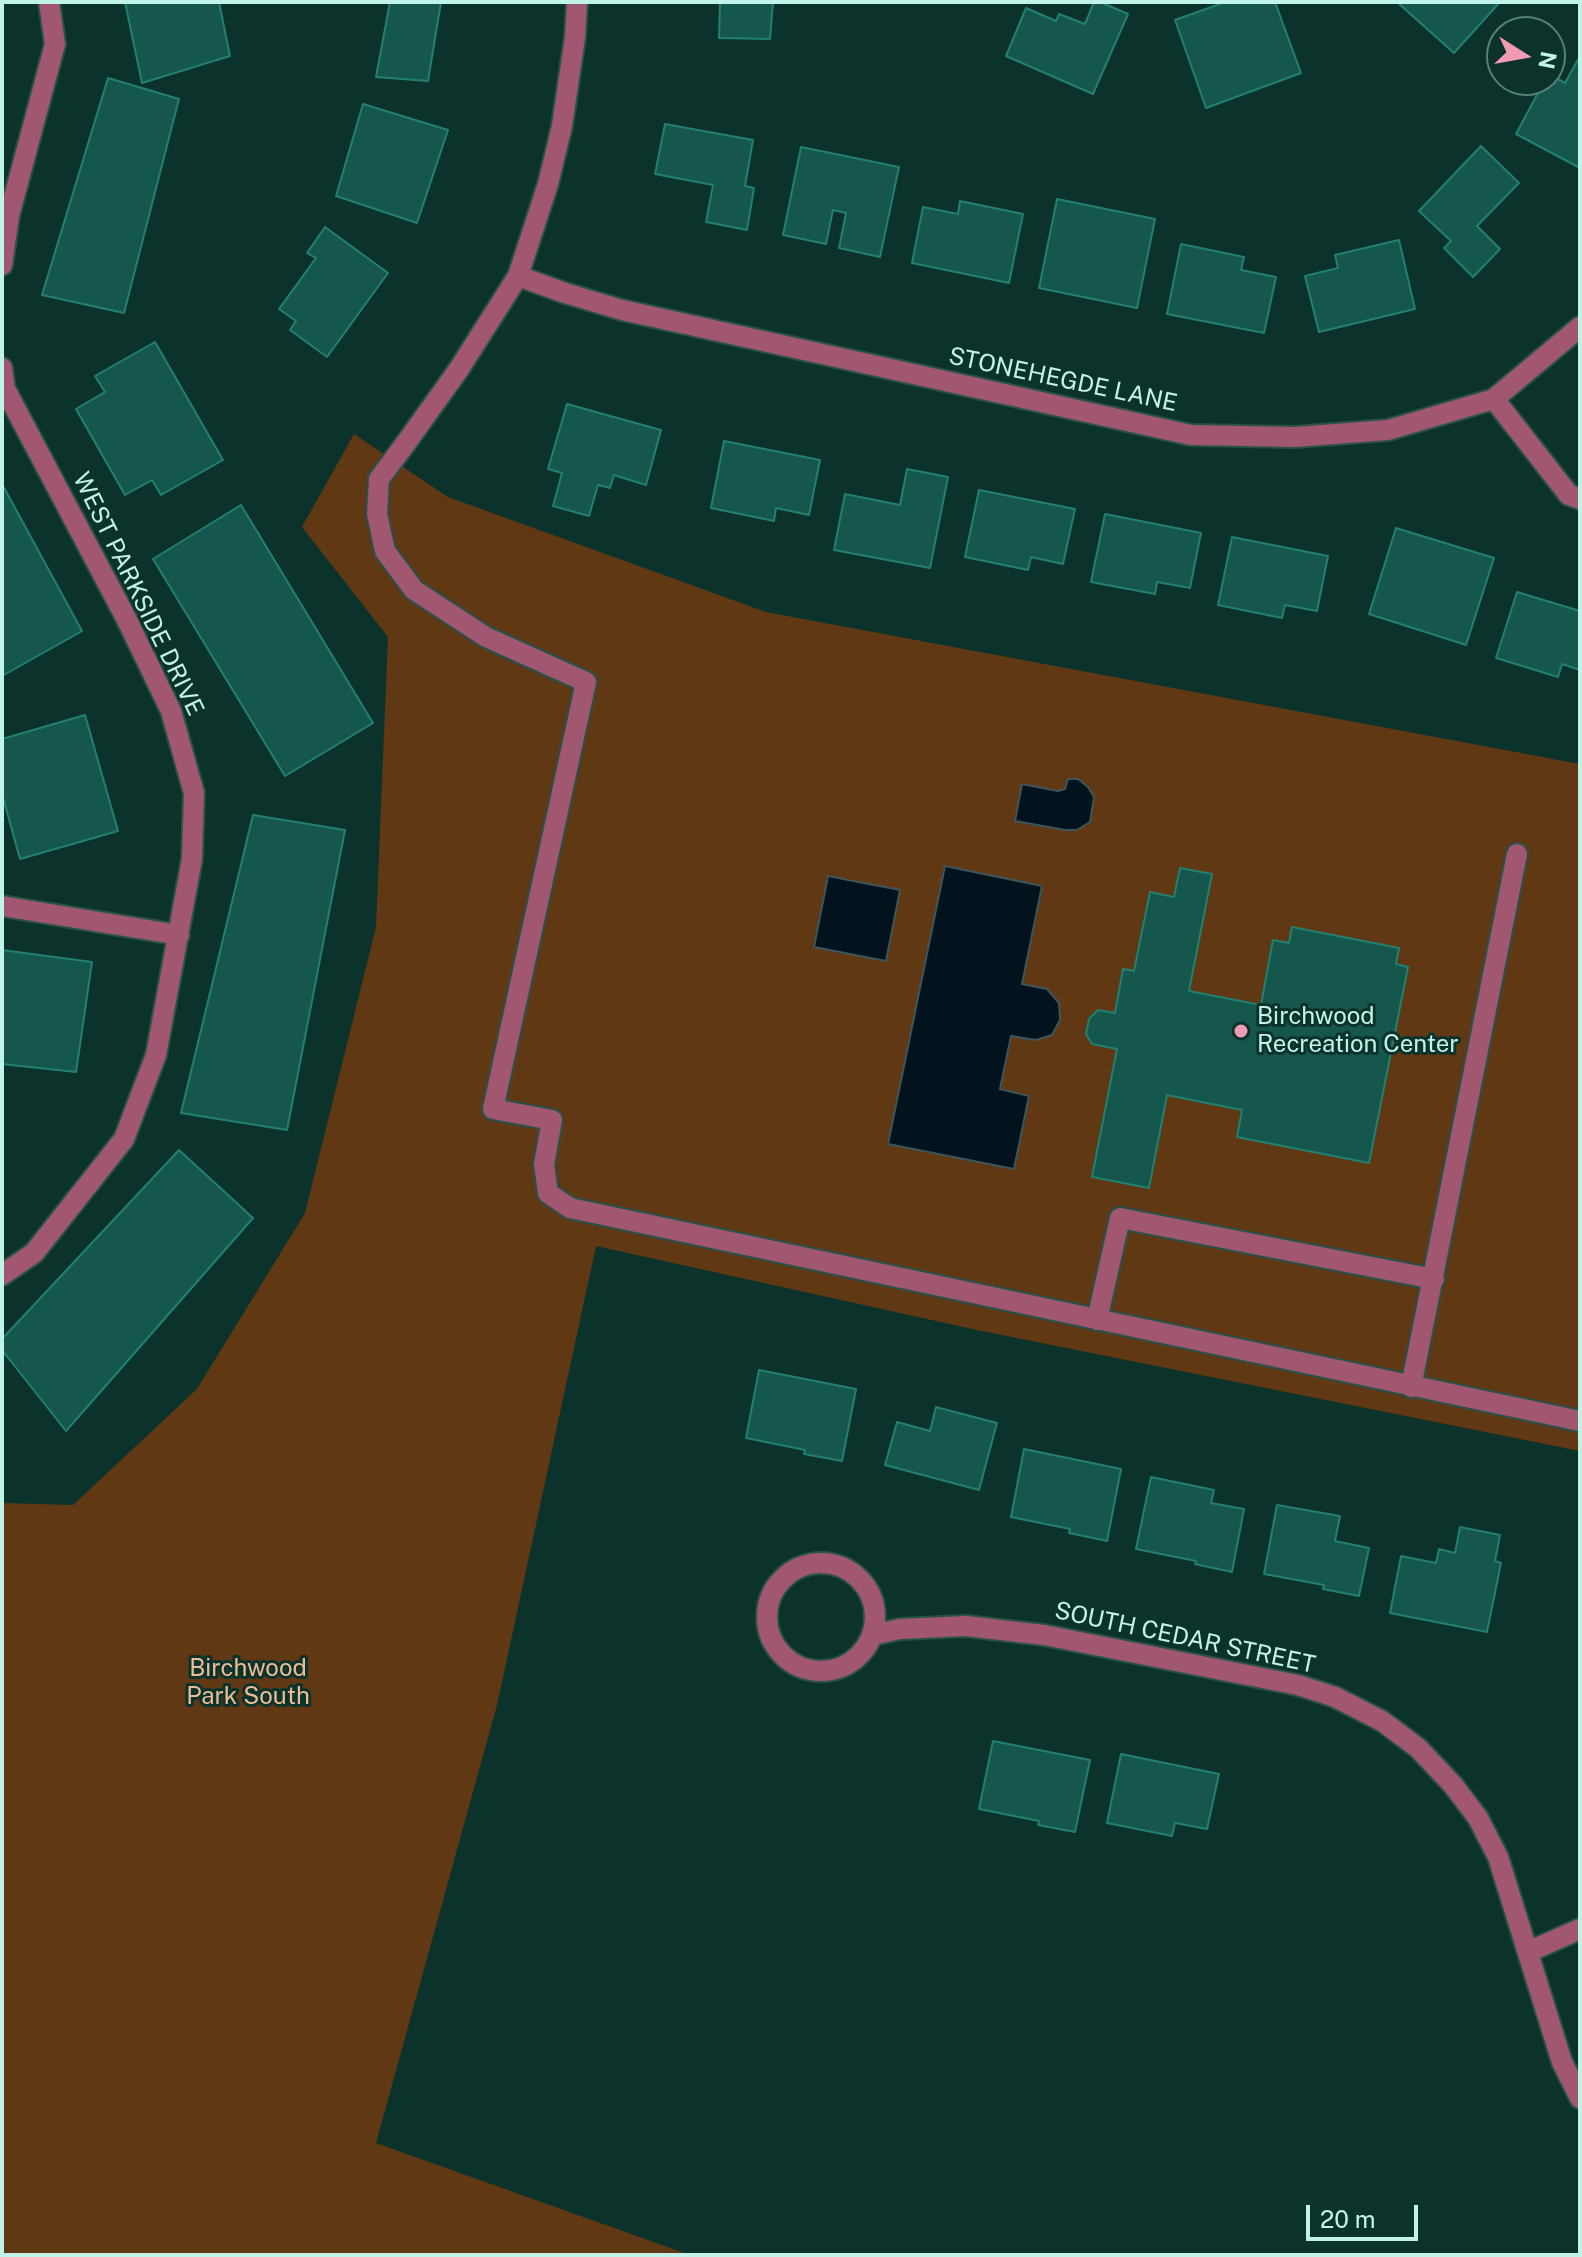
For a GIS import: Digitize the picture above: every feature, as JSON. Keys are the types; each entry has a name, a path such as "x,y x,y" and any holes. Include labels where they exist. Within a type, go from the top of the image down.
{"street":[{"path":"2,265 9,216 55,44 49,2"},
{"path":"577,2 562,126 548,184 518,276 459,369 379,479 377,514 385,551 414,590 486,637 586,682 493,1109 552,1120 544,1164 548,1193 570,1208 1580,1421"},
{"name":"STONEHEGDE LANE","path":"518,276 622,310 1191,435 1295,437 1388,430 1494,399 1579,331"},
{"name":"WEST PARKSIDE DRIVE","path":"2,368 5,389 126,618 171,711 194,793 192,859 156,1055 124,1139 34,1253 2,1275"},
{"path":"1494,399 1569,495 1580,499"},
{"path":"1411,1387 1517,854"},
{"path":"2,906 179,935"},
{"path":"1097,1320 1120,1218 1434,1279"},
{"path":"823,1563 842,1567 862,1581 870,1594 875,1612 872,1635 863,1651 843,1667 824,1672 799,1667 776,1648 767,1616 770,1598 779,1583 804,1566 823,1563"},
{"name":"SOUTH CEDAR STREET","path":"872,1635 900,1629 966,1626 1044,1635 1298,1685 1335,1697 1382,1721 1418,1748 1453,1785 1478,1818 1498,1857 1562,2062 1580,2098"},
{"path":"1528,1952 1580,1929"}],"green space":[{"name":"Birchwood Park South","path":"354,434 448,497 766,612 1580,764 1580,1451 977,1330 596,1246 497,1705 376,2143 690,2255 2,2255 2,1503 73,1505 197,1389 305,1213 376,927 388,637 302,527"}],"water":[{"path":"1068,779 1078,779 1094,797 1090,822 1077,830 1065,830 1015,821 1022,784 1058,791 1065,789"},
{"path":"945,866 1042,886 1022,984 1047,989 1059,1003 1060,1020 1052,1035 1036,1040 1011,1036 1000,1089 1029,1096 1014,1169 888,1144"},
{"path":"828,876 900,890 886,961 814,947"}],"building":[{"path":"125,2 219,2 230,56 142,83"},
{"path":"390,2 441,2 428,81 376,77"},
{"path":"720,2 773,2 770,39 719,38"},
{"path":"1094,2 1128,14 1093,94 1006,56 1026,8 1056,21 1059,14 1085,24"},
{"path":"1220,2 1275,2 1301,73 1206,108 1175,20"},
{"path":"1397,2 1500,2 1454,53"},
{"path":"1580,56 1580,168 1516,134 1536,96 1566,96 1566,81"},
{"path":"108,78 179,99 124,313 42,295"},
{"path":"363,104 448,130 417,223 336,196"},
{"path":"665,124 753,140 745,186 754,188 747,230 706,222 713,185 655,174"},
{"path":"1481,146 1519,183 1477,226 1500,249 1473,277 1444,248 1451,241 1419,211"},
{"path":"801,147 899,167 880,257 839,248 846,213 833,210 826,244 783,235"},
{"path":"1057,199 1155,219 1137,308 1039,288"},
{"path":"960,201 1023,214 1009,283 912,263 923,207 958,214"},
{"path":"325,227 388,273 327,357 290,330 296,321 279,309 316,258 307,253"},
{"path":"1399,240 1415,309 1319,332 1305,276 1338,268 1335,255"},
{"path":"1181,244 1244,257 1241,270 1276,277 1264,333 1167,314"},
{"path":"155,342 223,460 161,495 152,480 125,495 76,409 105,392 95,376"},
{"path":"567,404 661,430 646,485 614,475 610,488 598,485 589,516 553,506 562,473 548,469"},
{"path":"724,441 820,460 809,515 776,508 774,521 711,508"},
{"path":"907,469 948,477 930,568 834,550 845,494 900,505"},
{"path":"2,484 82,631 2,676"},
{"path":"979,490 1075,509 1063,564 1031,557 1028,570 965,557"},
{"path":"241,505 373,723 285,776 153,559"},
{"path":"1105,514 1201,533 1190,588 1157,582 1155,594 1091,582"},
{"path":"1396,528 1494,558 1466,645 1369,614"},
{"path":"1232,537 1328,556 1317,611 1285,605 1282,618 1218,605"},
{"path":"1517,592 1580,611 1580,670 1562,664 1558,677 1496,658"},
{"path":"85,715 118,831 20,859 2,794 2,739"},
{"path":"253,815 345,830 287,1130 181,1113"},
{"name":"Birchwood Recreation Center","path":"1180,868 1212,874 1189,991 1261,1005 1273,940 1289,943 1292,927 1399,948 1396,964 1408,967 1369,1163 1237,1137 1242,1110 1167,1095 1149,1188 1092,1177 1117,1049 1092,1044 1086,1034 1089,1019 1098,1010 1115,1013 1123,969 1134,971 1150,892 1174,897"},
{"path":"2,950 92,962 76,1072 2,1064"},
{"path":"179,1150 253,1218 66,1431 2,1350 2,1339"},
{"path":"759,1370 856,1389 842,1461 746,1438"},
{"path":"936,1407 997,1423 979,1490 885,1465 897,1422 930,1431"},
{"path":"1024,1449 1121,1469 1107,1541 1069,1533 1070,1529 1011,1517"},
{"path":"1151,1477 1214,1490 1211,1503 1244,1509 1232,1572 1136,1549"},
{"path":"1277,1505 1340,1516 1335,1541 1369,1548 1359,1596 1323,1589 1324,1585 1264,1574"},
{"path":"1460,1527 1500,1535 1495,1561 1501,1563 1487,1632 1390,1613 1401,1556 1436,1563 1439,1549 1455,1553"},
{"path":"993,1741 1090,1760 1075,1832 979,1809"},
{"path":"1121,1754 1219,1774 1207,1829 1175,1823 1172,1836 1107,1823"}],"place":[{"name":"Birchwood Recreation Center","path":"1241,1031"}]}
